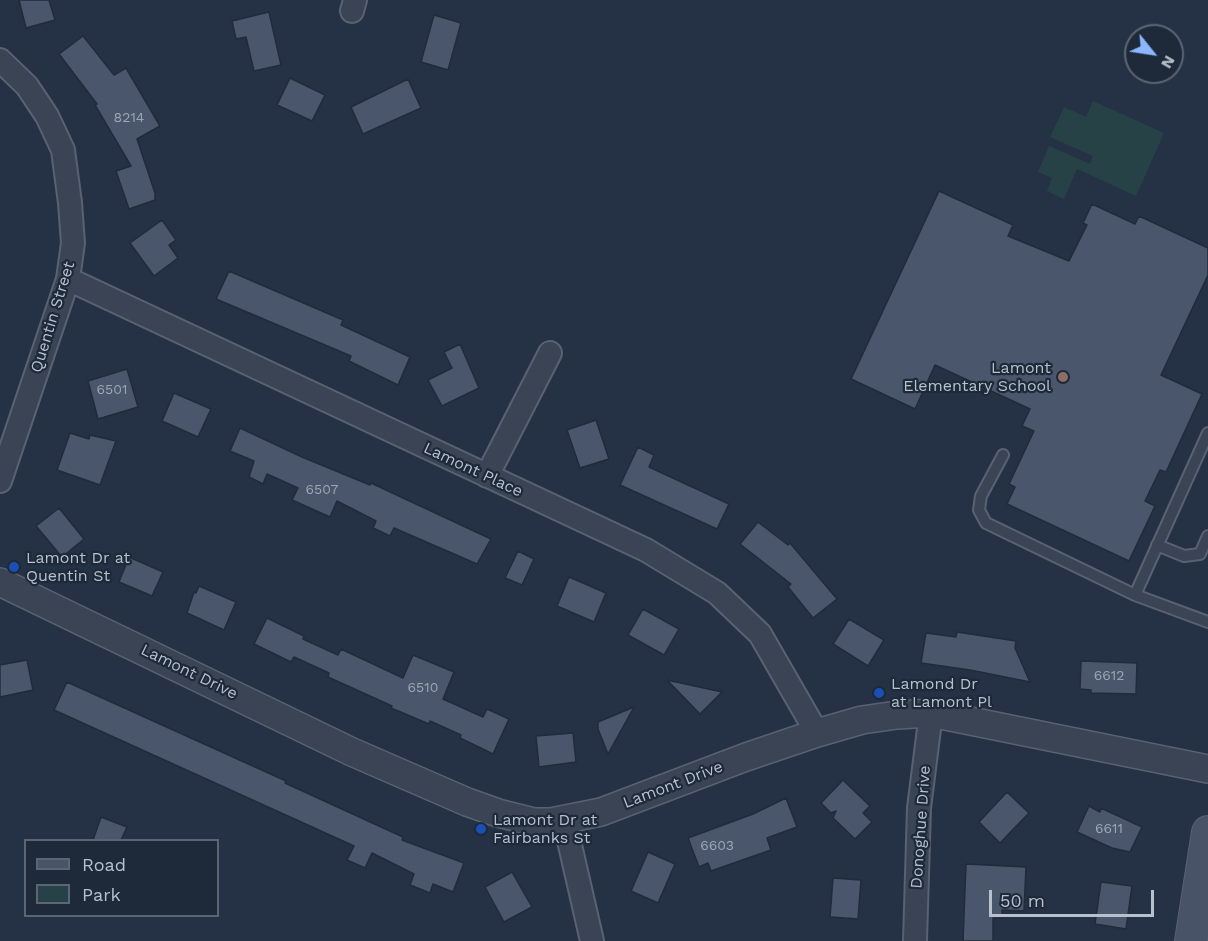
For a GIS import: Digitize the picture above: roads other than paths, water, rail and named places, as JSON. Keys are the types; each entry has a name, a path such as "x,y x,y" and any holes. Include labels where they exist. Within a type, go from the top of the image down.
{"main road":[{"path":"1191,941 1208,832"}],"street":[{"name":"Quentin Street","path":"0,60 27,86 47,116 63,150 74,243 68,279 0,482"},
{"name":"Lamont Place","path":"68,279 646,550 717,594 760,634 817,733"},
{"path":"487,476 550,353"},
{"name":"Lamont Drive","path":"0,582 352,752 458,798 498,813 534,822 551,822 601,812 746,757 817,733 862,720 897,715 931,713 1208,769"},
{"name":"Donoghue Drive","path":"915,941 919,808 931,713"},
{"path":"564,819 592,941"}],"lane":[{"path":"1135,595 1208,433"},
{"path":"1002,455 981,496 979,510 986,524 1135,595 1208,622"},
{"path":"1157,545 1184,556 1200,554 1208,536"}],"place":[{"name":"Lamont Elementary School","path":"1063,377"},
{"name":"Lamont Dr at Quentin St","path":"14,567"},
{"name":"Lamond Dr at Lamont Pl","path":"879,693"},
{"name":"Lamont Dr at Fairbanks St","path":"481,829"}]}
